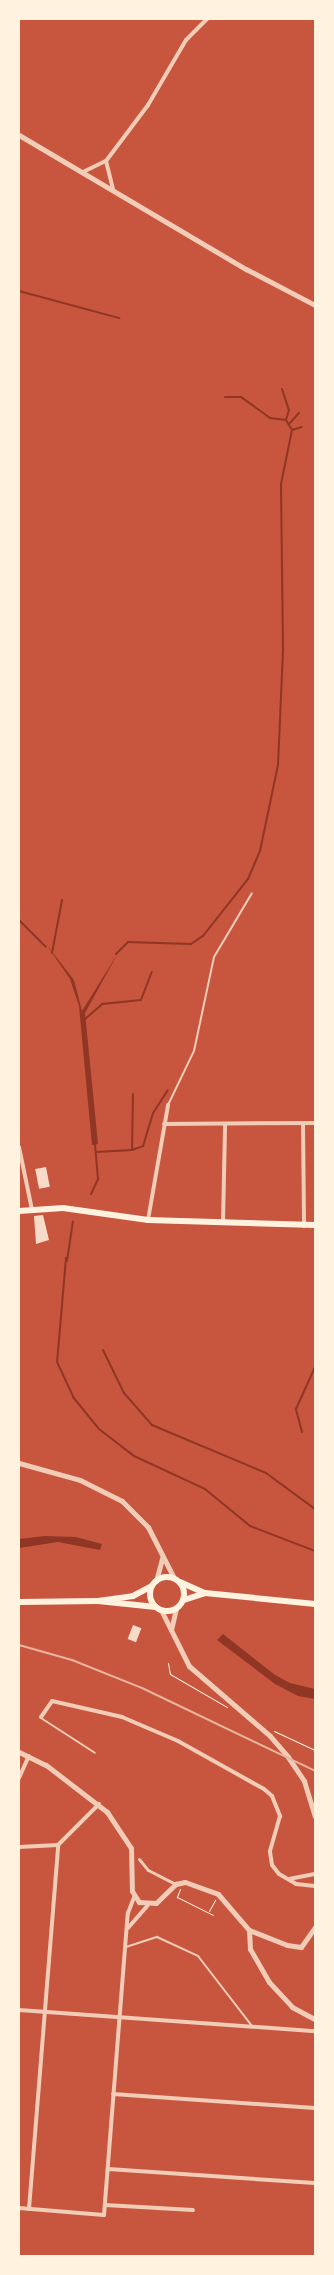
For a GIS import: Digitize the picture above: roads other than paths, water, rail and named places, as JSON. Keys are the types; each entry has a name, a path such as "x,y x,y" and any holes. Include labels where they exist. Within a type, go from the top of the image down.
{"main road":[{"path":"19,1211 73,1208 148,1220 304,1226 315,1225"},
{"path":"19,1602 98,1601 133,1596 152,1586 156,1580 174,1578 205,1593 315,1604"},
{"path":"180,1582 184,1600"},
{"path":"152,1586 151,1600 159,1609"},
{"path":"98,1601 159,1609 176,1609 184,1600 205,1593"}],"street":[{"path":"83,172 106,161 148,105 186,40 207,19"},
{"path":"19,135 246,269 315,304"},
{"path":"106,161 113,190"},
{"path":"148,1220 168,1105"},
{"path":"164,1124 224,1125 315,1123"},
{"path":"303,1124 304,1226"},
{"path":"223,1223 224,1125"},
{"path":"19,1147 32,1210"},
{"path":"19,1463 80,1480 111,1494 148,1527 162,1558 174,1578"},
{"path":"156,1580 162,1558"},
{"path":"159,1609 189,1666 275,1741 304,1781 315,1815"},
{"path":"171,1630 176,1609"},
{"path":"41,1717 52,1701 122,1717 178,1741 264,1789 272,1796 280,1816 270,1852 271,1861 279,1874 296,1884 315,1886"},
{"path":"19,1752 29,1756 99,1804 131,1848 133,1858 134,1898 127,1930 104,2215 19,2208"},
{"path":"19,1778 29,1756"},
{"path":"29,2209 46,2013 58,1846 99,1804"},
{"path":"19,1847 58,1846"},
{"path":"139,1859 148,1870 176,1884 193,1883 218,1894 249,1930 295,1947 313,1938 315,1926"},
{"path":"289,1879 315,1874"},
{"path":"127,1930 148,1904 162,1898 176,1884"},
{"path":"134,1898 148,1904"},
{"path":"249,1930 248,1943 261,1969 280,1996 315,2018"},
{"path":"19,2010 315,2031"},
{"path":"113,2094 315,2108"},
{"path":"108,2169 315,2183"},
{"path":"105,2204 193,2210"}],"lane":[{"path":"168,1105 194,1051 214,958 252,893"},
{"path":"41,1717 95,1753"},
{"path":"126,1947 157,1937 198,1956 252,2026"}],"waterway":[{"path":"19,291 119,318"},
{"path":"282,389 289,410 286,420"},
{"path":"116,954 128,942 191,944 203,936 248,879 260,851 278,765 283,650 281,484 292,430 286,420 270,418 241,397 225,397"},
{"path":"289,424 299,413"},
{"path":"292,430 302,427"},
{"path":"52,953 62,900"},
{"path":"19,920 46,947"},
{"path":"85,1019 102,1004 141,1000 152,972"},
{"path":"96,1152 132,1150 143,1146 153,1113 168,1090"},
{"path":"132,1150 133,1094"},
{"path":"91,1194 98,1179 95,1142"},
{"path":"67,1261 73,1221"},
{"path":"66,1258 57,1362 73,1397 99,1429 134,1456 205,1489 250,1526 315,1551"},
{"path":"103,1350 124,1393 152,1425 266,1473 315,1509"},
{"path":"302,1432 296,1409 315,1367"}],"railway":[{"path":"19,1645 72,1660 142,1688 315,1771"}]}
